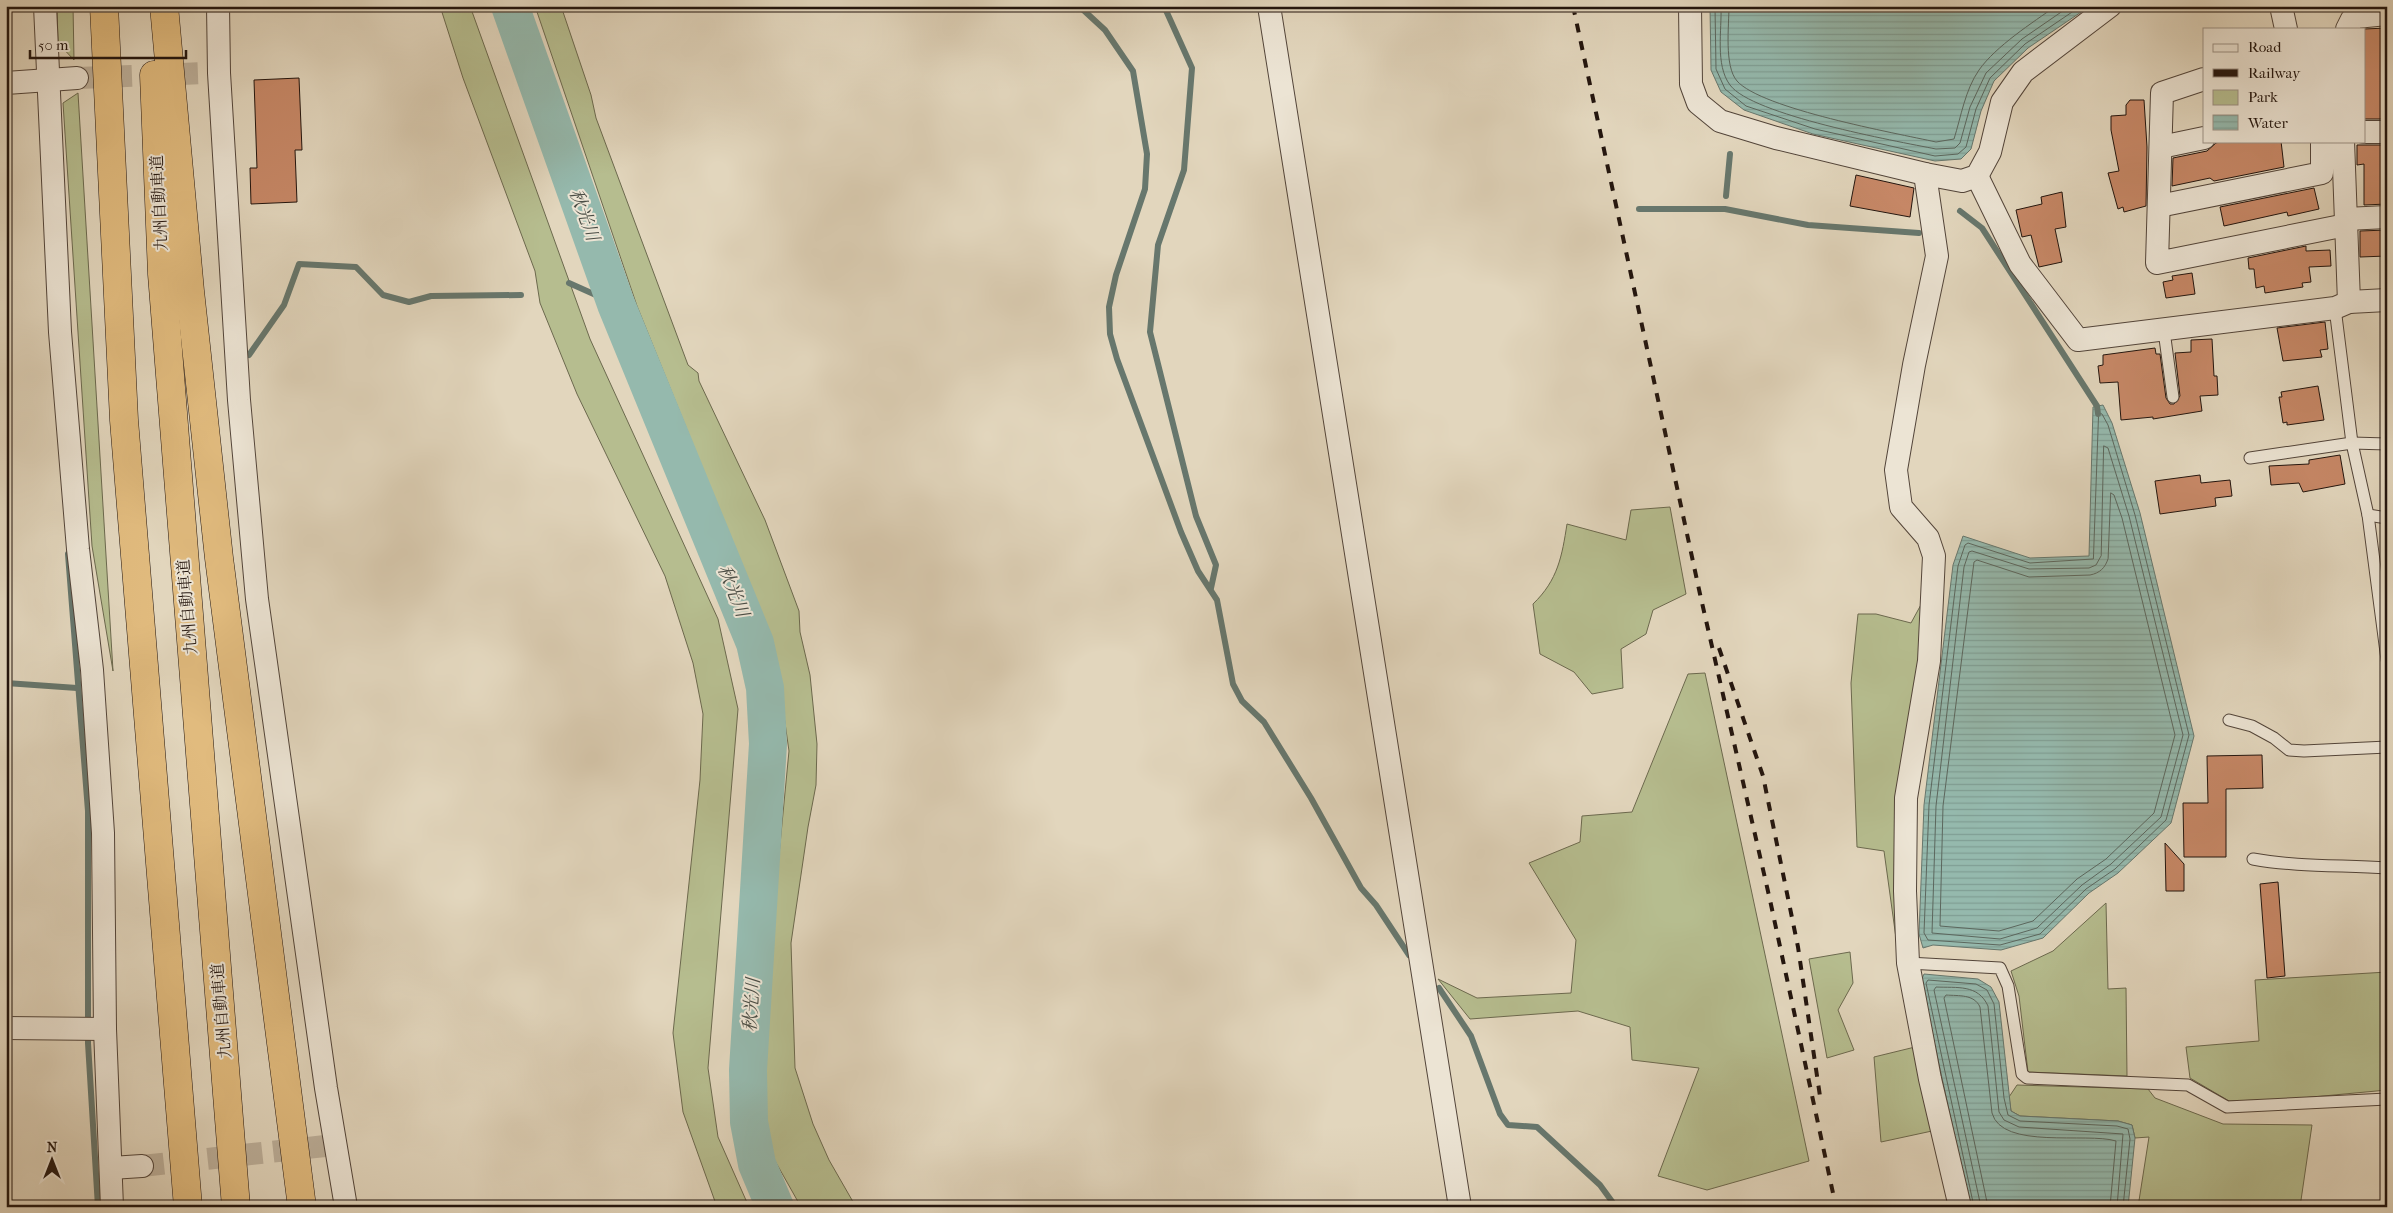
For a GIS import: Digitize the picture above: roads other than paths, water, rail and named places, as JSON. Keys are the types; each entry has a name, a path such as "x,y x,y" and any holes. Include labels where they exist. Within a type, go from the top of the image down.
{"highway":[{"path":"104,6 124,420 188,1207"},
{"name":"九州自動車道","path":"154,6 154,112 163,284 236,1207"},
{"path":"164,6 190,291 219,558 302,1207"},
{"path":"272,962 314,1207"},
{"path":"170,970 170,1130 174,1207"}],"street":[{"path":"45,6 60,332 78,549 92,670 103,833 105,1029 112,1207"},
{"path":"218,6 213,73 257,599 326,1088 331,1145 346,1207"},
{"path":"1269,6 1460,1207"},
{"path":"1690,6 1691,84 1698,103 1720,121 1776,138 1925,174 1962,180 1977,176 1990,152 2002,102 2023,72 2110,6"},
{"path":"2281,6 2286,28"},
{"path":"2348,28 2352,19 2356,17 2387,14"},
{"path":"6,83 77,78"},
{"path":"2203,79 2162,93 2157,263 2346,222 2387,218"},
{"path":"2366,132 2387,132"},
{"path":"2161,147 2203,138"},
{"path":"2159,206 2322,173 2322,142"},
{"path":"2342,305 2346,222 2343,142"},
{"path":"1925,174 1937,256 1914,365 1896,470 1902,507 1928,538 1934,556 1929,662 1906,798 1905,891 1908,963 1930,1079 1960,1207"},
{"path":"1977,176 2020,264 2078,340 2164,331 2387,300"},
{"path":"6,1028 105,1029"},
{"path":"110,1168 142,1166"}],"lane":[{"path":"2342,305 2352,444 2368,515 2387,660"},
{"path":"2164,331 2173,397"},
{"path":"2250,458 2352,444 2387,444"},
{"path":"2368,515 2387,518"},
{"path":"2229,720 2252,726 2274,738 2289,750 2304,752 2387,747"},
{"path":"2253,859 2288,865 2325,864 2387,868"},
{"path":"1908,963 2000,968 2008,986 2022,1074 2027,1078 2188,1085 2227,1108 2387,1099"}],"water":[{"path":"1710,6 2090,6 2028,48 1994,81 1981,111 1971,149 1961,159 1935,161 1813,134 1744,110 1721,92 1711,70"},
{"path":"2103,405 2112,423 2140,513 2194,736 2171,823 2118,873 2089,893 2043,938 2001,950 1933,945 1923,948 1919,934 1924,805 1953,565 1963,536 2030,558 2089,556 2093,407"},
{"path":"1924,974 1978,979 1991,987 1999,1002 2011,1111 2020,1116 2118,1121 2132,1125 2135,1138 2128,1207 1970,1207 1921,981"}],"waterway":[{"name":"秋光川","path":"510,6 616,304 755,643 765,688 768,744 748,1070 749,1122 757,1164 775,1207"},
{"path":"1079,6 1105,30 1133,71 1147,154 1145,189 1116,275 1109,307 1110,334 1117,359 1181,532 1198,571 1217,600 1233,684 1242,701 1264,722 1311,798 1361,888 1376,905 1409,955"},
{"path":"1164,6 1192,68 1184,170 1158,245 1150,332 1196,516 1216,565 1211,588"},
{"path":"1726,196 1730,154"},
{"path":"1639,209 1725,209 1808,225 1919,233"},
{"path":"1960,211 1982,228 2097,406 2098,414"},
{"path":"249,355 284,305 299,264 356,267 383,295 409,302 431,296 521,295"},
{"path":"569,283 616,304"},
{"path":"68,554 88,811 88,1043 98,1207"},
{"path":"6,683 77,688"},
{"path":"1439,988 1471,1036 1500,1114 1508,1125 1537,1127 1600,1185 1616,1207"}],"tunnel":[{"path":"77,78 206,73"},
{"path":"142,1166 325,1146"}],"railway":[{"path":"1573,6 1700,594 1770,900 1836,1207"},
{"path":"1719,648 1763,776 1798,947 1821,1103"}]}
